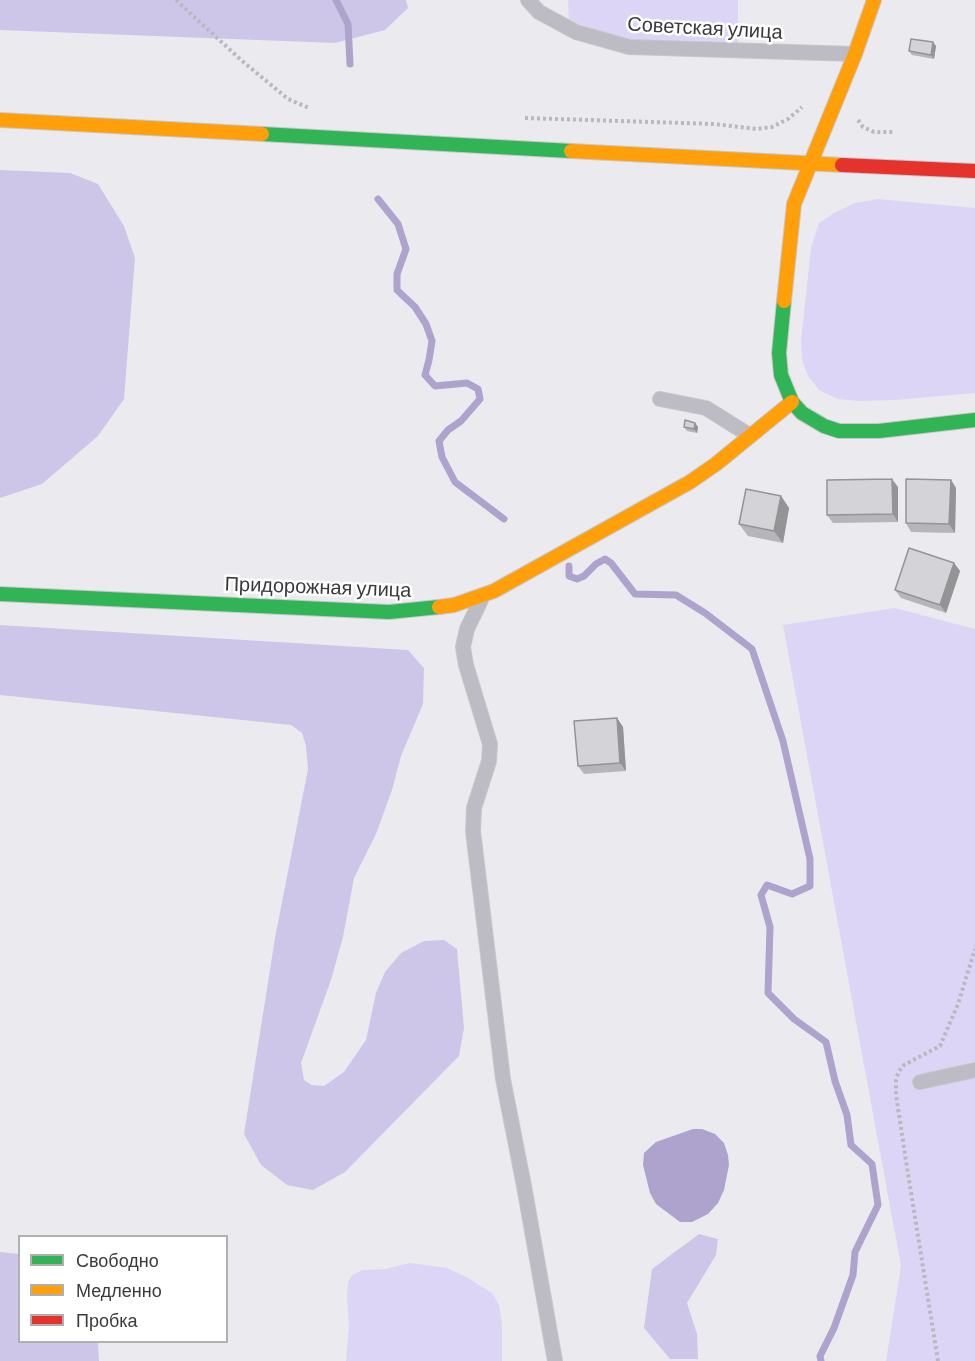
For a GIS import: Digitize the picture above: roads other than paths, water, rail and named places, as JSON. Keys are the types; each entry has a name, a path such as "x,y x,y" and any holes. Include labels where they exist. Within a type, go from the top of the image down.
{"street":[{"path":"874,0 855,54 794,204 780,342 781,375 792,402 812,421 839,431 879,431 975,420"},
{"path":"0,120 975,171"},
{"name":"Придорожная улица","path":"0,594 389,612 454,604 484,596 690,482 792,402"}],"lane":[{"name":"Советская улица","path":"528,0 539,12 576,32 629,47 855,54"},
{"path":"660,399 706,408 751,436"},
{"path":"484,596 467,629 463,647 466,665 490,744 489,761 474,808 473,831 503,1079 555,1361"},
{"path":"920,1082 975,1070"}],"waterway":[{"path":"336,0 348,24 350,64"},
{"path":"378,199 398,224 406,249 397,274 397,290 415,307 426,324 432,341 425,375 435,386 467,383 478,389 480,399 439,441 442,457 455,482 504,519"},
{"path":"569,566 569,576 577,579 605,559 611,563 635,594 676,595 705,613 752,649 783,741 810,859 810,886 792,894 767,885 761,895 770,927 768,993 794,1019 826,1042 835,1081 847,1115 851,1145 872,1164 878,1205 855,1252 853,1275 834,1328 820,1356 821,1361"}]}
